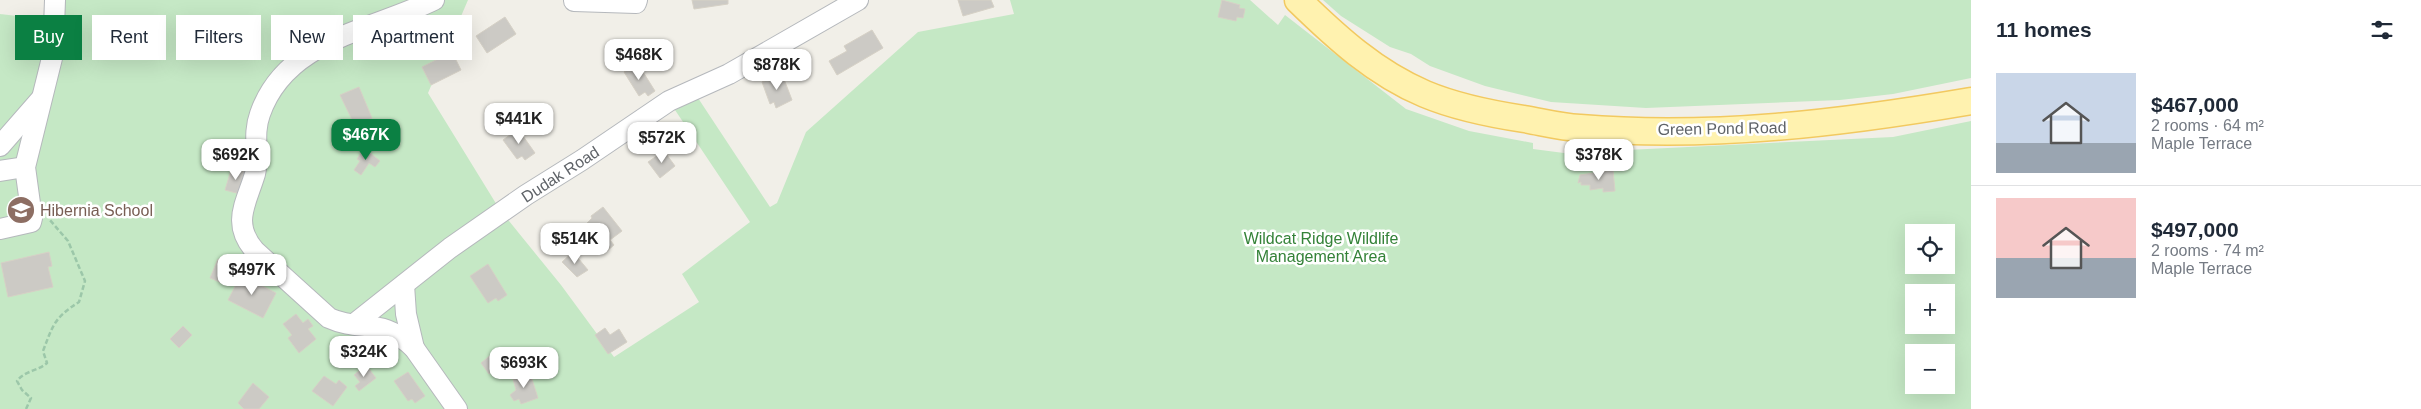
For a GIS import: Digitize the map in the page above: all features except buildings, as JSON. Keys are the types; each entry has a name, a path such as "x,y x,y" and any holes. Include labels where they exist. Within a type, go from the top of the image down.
{"main road":[{"name":"Green Pond Road","path":"1298,0 1324,26 1371,64 1425,94 1498,115 1553,125 1580,128 1660,130 1793,127 1971,101"}],"street":[{"path":"0,228 30,222 32,218 26,162 53,54 55,0"},
{"path":"434,0 313,50 295,63 270,89 259,116 254,142 257,152 256,168 241,219 246,241 329,318 340,323 391,330 414,348 457,409"},
{"path":"574,1 636,3 637,0"},
{"name":"Dudak Road","path":"354,324 450,248 526,195 582,160 669,101 729,74 858,0"},
{"path":"0,146 44,95"},
{"path":"0,170 26,162"},
{"path":"404,285 406,314 414,348"}],"path":[{"path":"26,409 31,398 22,390 17,381 21,375 42,368 47,363 43,351 52,324 65,311 79,302 84,282 68,241 47,215"}],"green space":[{"name":"Wildcat Ridge Wildlife Management Area","path":"60,0 468,0 462,15 353,15 353,60 442,60 428,93 500,210 561,285 614,357 699,302 682,274 750,222 675,110 698,98 770,207 777,203 806,132 918,32 1014,14 1010,0 1250,0 1278,25 1285,15 1406,109 1469,131 1533,143 1533,149 1618,160 1626,160 1627,150 1893,137 1971,121 1971,409 0,409 0,14 15,16 15,60 82,60 82,15 61,15"},
{"path":"1323,0 1971,0 1971,78 1893,94 1840,100 1646,108 1551,102 1485,86 1430,66 1411,54 1390,47 1341,16"}],"place":[{"name":"Hibernia School","path":"21,210"}]}
